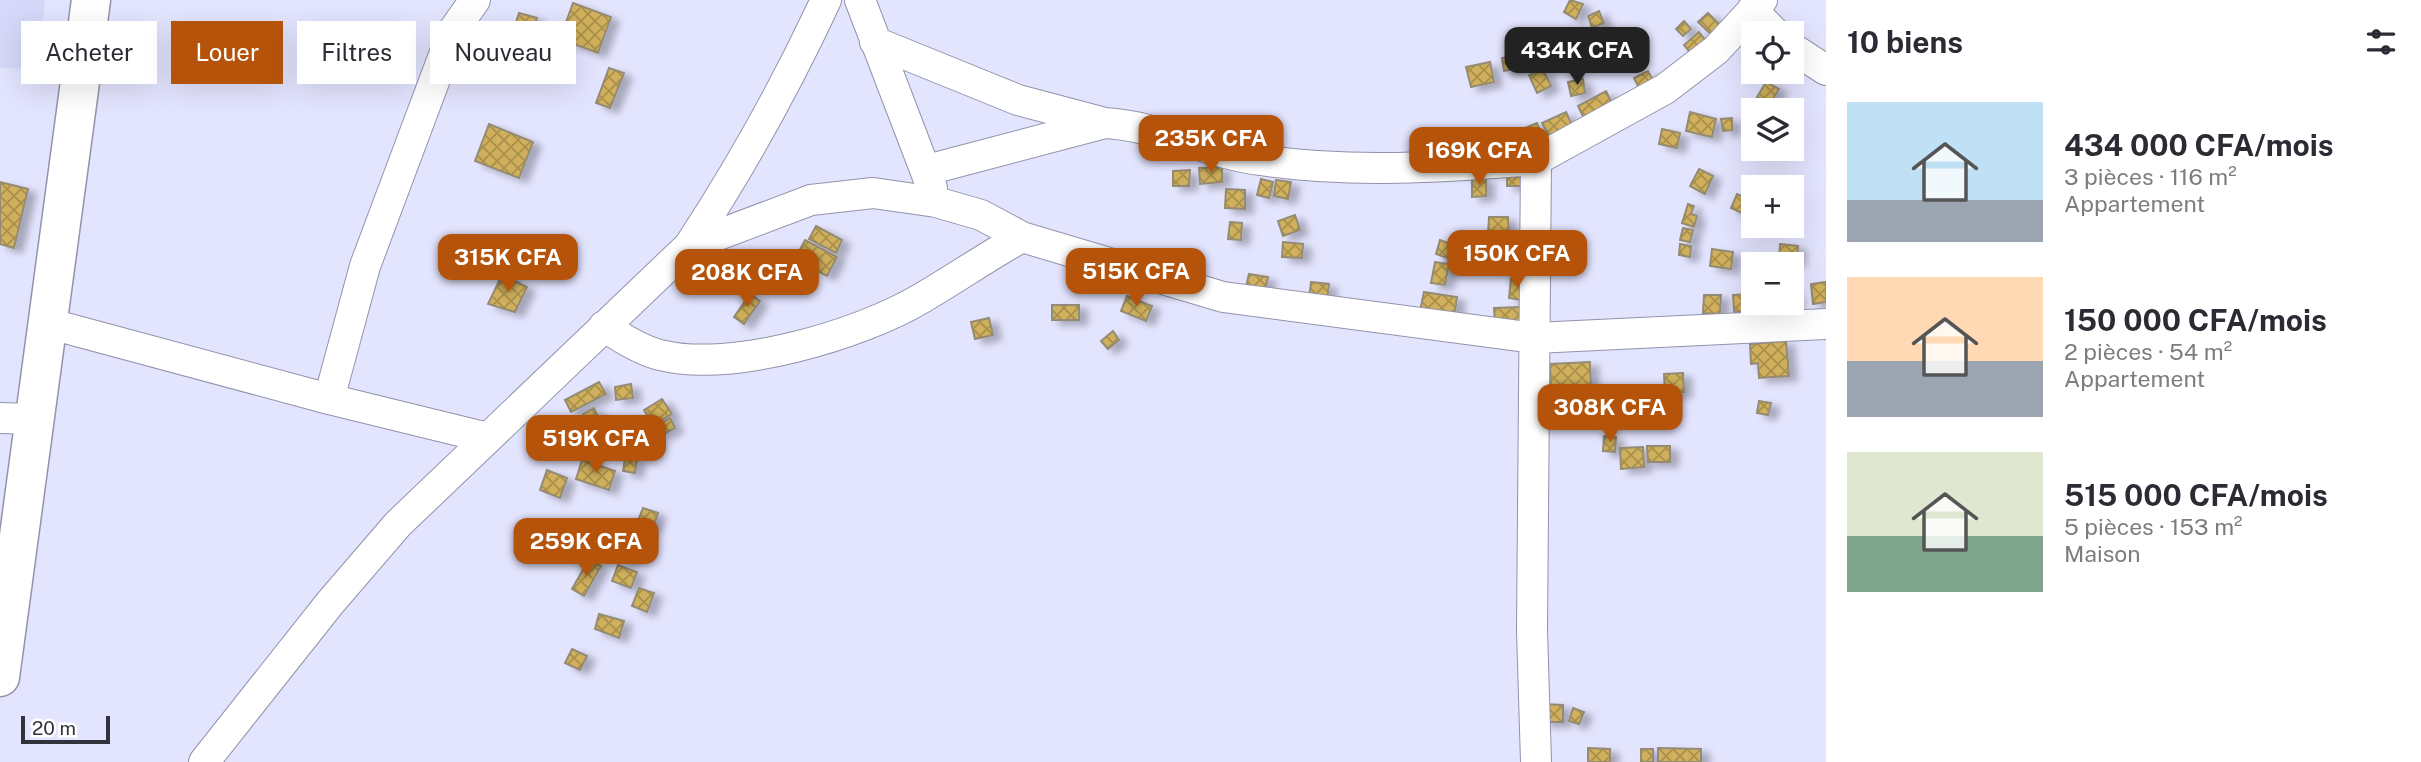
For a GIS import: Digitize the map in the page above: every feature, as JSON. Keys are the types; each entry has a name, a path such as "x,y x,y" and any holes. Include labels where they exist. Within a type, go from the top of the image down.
{"main road":[{"path":"0,677 17,419 47,323 91,0"}],"street":[{"path":"329,399 365,266 453,32 475,0"},
{"path":"204,762 330,603 398,524 689,246 737,174 794,69 826,0"},
{"path":"860,0 927,170 936,202"},
{"path":"875,42 1018,100 1105,123 1128,124 1259,160 1349,167 1443,167 1536,160 1665,89 1716,50 1757,5 1767,21"},
{"path":"1804,56 1826,70"},
{"path":"927,170 1105,123"},
{"path":"1536,160 1532,630 1536,762"},
{"path":"689,246 811,200 873,193 936,202 981,215 1022,237 1223,297 1535,338 1826,324"},
{"path":"604,326 629,342 660,355 704,362 779,351 895,312 1022,237"},
{"path":"47,323 329,399 488,438"}],"shaded area":[{"path":"0,0 45,0 43,21 21,21 21,69 0,68"}],"building":[{"path":"1570,0 1583,4 1576,19 1564,12"},
{"path":"573,3 611,17 598,53 576,45 576,21 566,21"},
{"path":"1599,11 1604,23 1592,28 1588,16"},
{"path":"519,13 537,18 536,21 516,21"},
{"path":"1708,13 1721,26 1712,35 1698,22"},
{"path":"1684,21 1691,29 1683,36 1676,29"},
{"path":"1699,32 1709,45 1694,57 1684,45"},
{"path":"1556,43 1576,52 1570,67 1550,59"},
{"path":"1519,55 1522,67 1504,71 1502,58"},
{"path":"1490,62 1494,82 1471,87 1466,67"},
{"path":"609,68 624,73 610,108 596,103"},
{"path":"1543,69 1551,86 1537,93 1529,75"},
{"path":"1648,71 1658,90 1644,98 1634,78"},
{"path":"1583,79 1585,93 1571,96 1568,82"},
{"path":"1765,84 1779,89 1774,98 1757,97"},
{"path":"1606,91 1616,111 1586,123 1578,106"},
{"path":"1566,112 1572,125 1549,136 1542,123"},
{"path":"1690,112 1716,119 1712,137 1686,131"},
{"path":"1732,118 1732,130 1723,131 1721,119"},
{"path":"1537,123 1542,136 1525,143 1520,130"},
{"path":"489,124 533,142 519,178 475,161"},
{"path":"1662,129 1680,133 1677,148 1659,144"},
{"path":"1508,130 1513,146 1493,153 1488,137"},
{"path":"1222,167 1222,182 1200,184 1199,168"},
{"path":"1699,169 1713,176 1705,194 1690,186"},
{"path":"1190,170 1189,186 1173,186 1173,171"},
{"path":"1507,172 1522,172 1522,186 1507,186"},
{"path":"1472,178 1486,178 1486,196 1472,197"},
{"path":"1261,179 1273,182 1269,198 1257,195"},
{"path":"1276,180 1291,182 1288,199 1274,196"},
{"path":"0,182 28,189 14,248 0,244"},
{"path":"1226,189 1245,190 1245,209 1225,208"},
{"path":"1737,194 1741,196 1741,213 1731,208"},
{"path":"1688,204 1694,206 1691,214 1697,216 1694,227 1682,223"},
{"path":"1295,215 1300,230 1283,236 1278,221"},
{"path":"1489,217 1508,217 1509,234 1488,234"},
{"path":"1230,222 1242,223 1241,240 1228,239"},
{"path":"816,226 842,240 836,253 809,239"},
{"path":"1683,228 1693,230 1690,242 1680,240"},
{"path":"805,240 837,257 827,276 795,259"},
{"path":"1440,240 1451,244 1447,258 1436,254"},
{"path":"1283,242 1303,244 1302,258 1282,257"},
{"path":"1680,244 1691,246 1690,257 1679,255"},
{"path":"1780,244 1798,246 1798,252 1780,252"},
{"path":"1712,249 1733,252 1731,269 1710,266"},
{"path":"1435,262 1449,264 1445,285 1431,283"},
{"path":"1249,274 1268,277 1264,294 1245,291"},
{"path":"502,275 527,287 515,312 488,304"},
{"path":"1511,279 1524,281 1522,300 1509,298"},
{"path":"1311,282 1329,284 1327,300 1309,298"},
{"path":"1826,282 1826,302 1813,304 1811,284"},
{"path":"1424,292 1457,297 1454,318 1420,311"},
{"path":"750,294 760,301 744,324 734,317"},
{"path":"1704,295 1721,295 1720,314 1703,313"},
{"path":"1733,295 1741,295 1741,312 1734,312"},
{"path":"1127,296 1152,306 1146,321 1121,311"},
{"path":"1052,305 1079,305 1079,320 1052,320"},
{"path":"1521,307 1522,323 1495,323 1494,308"},
{"path":"989,318 993,335 975,339 971,322"},
{"path":"1113,331 1119,340 1108,349 1101,341"},
{"path":"1786,341 1789,376 1759,378 1758,363 1751,364 1750,344"},
{"path":"1590,362 1591,390 1551,392 1550,364"},
{"path":"1683,373 1684,392 1665,394 1664,374"},
{"path":"599,382 606,394 571,412 565,400"},
{"path":"631,384 633,398 616,400 615,387"},
{"path":"662,399 672,414 653,425 644,410"},
{"path":"1759,401 1771,403 1768,415 1757,413"},
{"path":"594,408 599,419 587,424 583,414"},
{"path":"670,418 675,428 662,435 657,426"},
{"path":"605,429 610,446 591,453 585,435"},
{"path":"1604,436 1616,437 1615,452 1603,451"},
{"path":"1647,446 1670,446 1670,462 1648,462"},
{"path":"1643,447 1644,467 1621,469 1620,448"},
{"path":"625,458 637,459 635,473 623,471"},
{"path":"582,460 615,471 609,490 576,479"},
{"path":"547,470 567,478 560,498 540,490"},
{"path":"643,508 658,513 653,528 637,523"},
{"path":"632,546 636,554 623,561 619,552"},
{"path":"589,559 601,566 584,596 572,589"},
{"path":"618,565 637,572 631,588 612,581"},
{"path":"639,588 654,593 647,612 632,606"},
{"path":"599,614 624,621 619,638 595,629"},
{"path":"572,649 587,656 580,670 565,663"},
{"path":"1543,704 1563,705 1563,722 1543,722"},
{"path":"1573,708 1584,712 1579,724 1569,721"},
{"path":"1588,748 1610,749 1610,762 1588,762"},
{"path":"1658,748 1701,749 1701,762 1658,762"},
{"path":"1641,749 1653,749 1653,762 1641,762"}]}
